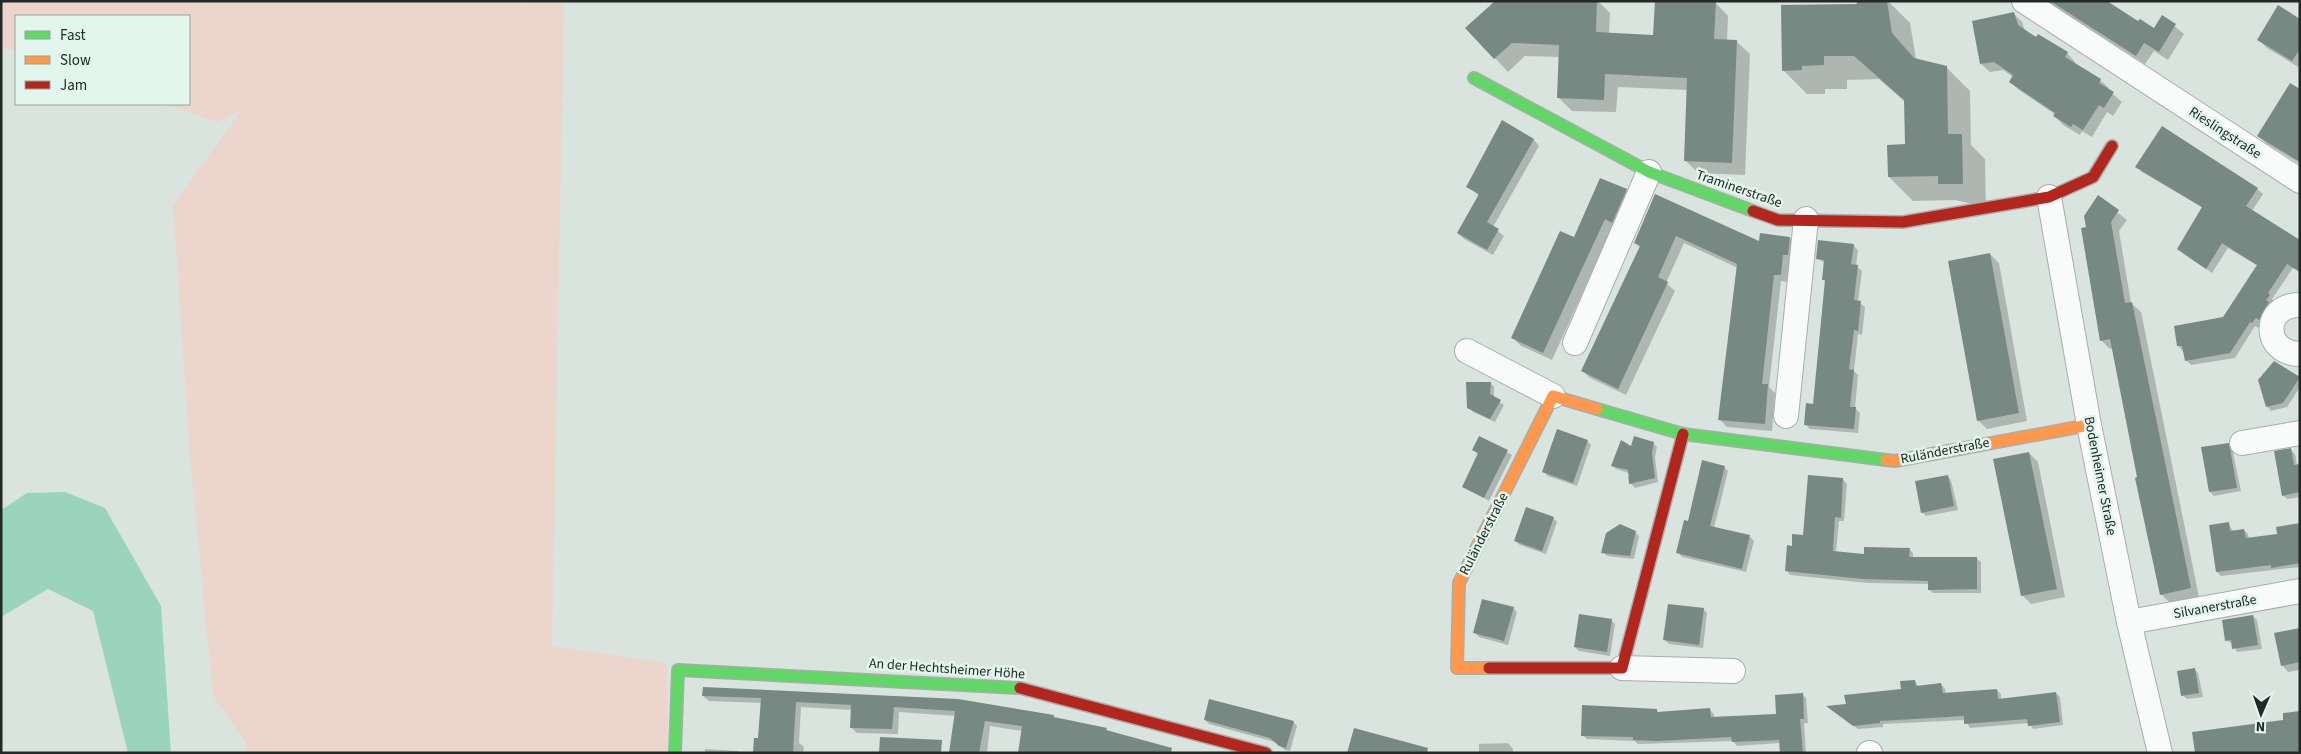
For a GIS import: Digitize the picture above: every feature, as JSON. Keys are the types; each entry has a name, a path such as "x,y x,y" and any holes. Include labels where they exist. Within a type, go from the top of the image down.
{"street":[{"name":"Rieslingstraße","path":"2024,1 2300,181"},
{"name":"Traminerstraße","path":"1474,78 1649,172 1778,220 1903,222 2049,197 2093,177 2112,146"},
{"path":"1575,342 1649,172"},
{"name":"Bodenheimer Straße","path":"2049,197 2089,425 2130,622 2160,753"},
{"path":"1786,416 1806,219"},
{"path":"2300,305 2290,305 2279,311 2272,322 2272,335 2278,347 2289,354 2300,354"},
{"name":"Ruländerstraße","path":"1467,351 1553,396 1682,434 1782,448 1895,461 2089,425"},
{"name":"Ruländerstraße","path":"1553,396 1459,583 1457,668 1622,668 1733,671"},
{"path":"2242,443 2300,433"},
{"path":"1622,668 1682,434"},
{"name":"Silvanerstraße","path":"2130,622 2300,591"},
{"name":"An der Hechtsheimer Höhe","path":"674,753 678,670 1008,686 1031,690 1266,753"}],"shaded area":[{"path":"1,1 522,1 522,18 523,1 564,1 552,646 661,662 667,665 668,753 243,753 248,745 213,696 190,457 173,205 242,110 217,122 167,105 190,105 190,15 15,15 15,51 1,46"},
{"path":"65,492 105,508 161,606 171,753 128,753 93,611 48,589 1,617 1,510 27,493"}],"building":[{"path":"1495,1 1597,1 1596,32 1653,35 1655,1 1716,1 1714,39 1737,40 1732,163 1684,161 1687,78 1605,74 1604,100 1557,98 1559,45 1512,43 1494,59 1465,28"},
{"path":"1856,1 1887,1 1892,33 1914,58 1947,66 1948,134 1962,134 1963,184 1938,184 1938,176 1888,177 1887,145 1905,144 1904,100 1854,56 1824,56 1824,65 1802,66 1802,70 1782,71 1781,5 1857,4"},
{"path":"2050,1 2107,1 2138,21 2140,19 2154,28 2162,15 2176,24 2159,52 2144,43 2136,56"},
{"path":"2278,5 2300,19 2300,49 2292,61 2257,40"},
{"path":"2014,12 2018,25 2036,37 2038,34 2068,52 2065,57 2101,79 2099,83 2114,92 2104,108 2099,105 2083,130 2073,124 2071,127 2053,116 2055,113 2009,82 2013,75 1994,62 1980,64 1972,21"},
{"path":"2290,83 2300,89 2300,162 2257,136"},
{"path":"1502,120 1534,139 1487,222 1499,229 1487,250 1457,233 1479,194 1466,187"},
{"path":"2162,126 2258,188 2246,206 2300,240 2300,272 2287,264 2268,293 2270,295 2266,300 2269,302 2259,320 2256,318 2252,323 2250,322 2230,353 2185,361 2182,346 2177,346 2174,326 2223,317 2257,265 2222,243 2206,269 2177,249 2202,207 2135,167"},
{"path":"1600,178 1627,189 1612,223 1605,219 1543,353 1511,338 1560,231 1574,237"},
{"path":"1655,194 1759,241 1760,233 1790,237 1788,255 1783,255 1781,275 1774,275 1762,384 1768,384 1765,424 1718,420 1737,264 1676,236 1658,277 1668,282 1618,389 1581,371 1640,246 1634,243"},
{"path":"2098,195 2119,210 2111,222 2125,303 2132,302 2191,588 2160,595 2135,478 2137,477 2110,339 2100,341 2081,228 2086,227 2084,216"},
{"path":"1818,240 1854,244 1851,264 1858,265 1854,300 1861,301 1858,331 1854,330 1849,369 1854,370 1850,407 1856,407 1854,429 1804,425 1806,403 1813,404 1825,280 1822,280 1824,260 1816,259"},
{"path":"1990,253 2019,413 1977,421 1948,261"},
{"path":"2274,361 2300,377 2283,403 2266,407 2258,380"},
{"path":"1466,382 1491,382 1490,394 1501,400 1490,419 1467,408"},
{"path":"1557,429 1588,440 1573,483 1542,472"},
{"path":"1479,436 1508,450 1484,498 1462,487 1478,453 1472,450"},
{"path":"1634,436 1654,442 1652,453 1655,478 1629,484 1628,470 1611,466 1621,440 1631,446"},
{"path":"2229,443 2237,488 2209,492 2201,447"},
{"path":"2291,448 2294,465 2300,464 2300,492 2282,496 2274,451"},
{"path":"2029,452 2057,589 2021,596 1993,459"},
{"path":"1702,460 1725,466 1710,526 1750,535 1742,569 1676,553 1684,520 1688,521"},
{"path":"1808,475 1843,478 1841,518 1835,517 1833,551 1864,554 1864,547 1910,548 1909,557 1977,557 1977,589 1928,590 1928,581 1863,579 1785,571 1787,545 1792,546 1792,534 1803,535"},
{"path":"1948,475 1954,506 1921,513 1915,481"},
{"path":"1526,507 1554,517 1542,551 1514,541"},
{"path":"2229,522 2230,531 2244,529 2246,538 2277,534 2276,527 2300,523 2300,563 2271,568 2271,565 2216,572 2209,525"},
{"path":"1620,524 1636,531 1630,556 1601,553 1606,533"},
{"path":"1482,599 1514,607 1504,641 1473,633"},
{"path":"1668,604 1704,608 1699,645 1663,640"},
{"path":"1579,614 1612,619 1607,652 1574,647"},
{"path":"2253,615 2258,645 2232,649 2231,640 2225,641 2222,620"},
{"path":"2300,628 2300,662 2281,666 2274,633"},
{"path":"2195,668 2199,693 2181,696 2177,671"},
{"path":"1915,680 1916,686 1941,683 1943,693 1997,689 1998,699 2056,692 2060,722 2028,726 2027,719 1964,724 1964,716 1880,721 1880,723 1853,726 1826,706 1846,704 1844,695 1901,689 1900,681"},
{"path":"703,687 958,699 1054,715 1054,717 1107,728 1106,730 1172,748 1171,753 1018,753 1022,726 985,721 979,753 949,753 955,711 894,707 892,729 850,728 851,705 796,702 793,753 753,753 754,738 758,738 761,698 702,696"},
{"path":"1803,693 1804,719 1800,719 1803,753 1780,753 1779,740 1732,742 1731,737 1657,741 1633,740 1633,737 1581,736 1582,705 1657,709 1657,712 1710,708 1711,717 1776,714 1775,695"},
{"path":"1209,699 1294,721 1286,748 1279,746 1270,738 1204,720"},
{"path":"2300,711 2300,753 2195,753 2192,732 2283,720 2283,713"},
{"path":"1354,728 1428,748 1427,753 1347,753"},
{"path":"880,737 942,740 941,753 879,753"}],"traffic: fast":[{"path":"1474,78 1649,172 1753,211"},
{"path":"1597,409 1683,434 1886,460"},
{"path":"675,753 678,670 1020,688"}],"traffic: slow":[{"path":"1489,668 1457,668 1459,583 1553,396 1597,409"},
{"path":"1886,460 1895,461 2089,425"}],"traffic: jam":[{"path":"1753,211 1778,220 1903,222 2049,197 2093,177 2112,146"},
{"path":"1489,668 1622,668 1683,434"},
{"path":"1020,688 1266,753"}]}
